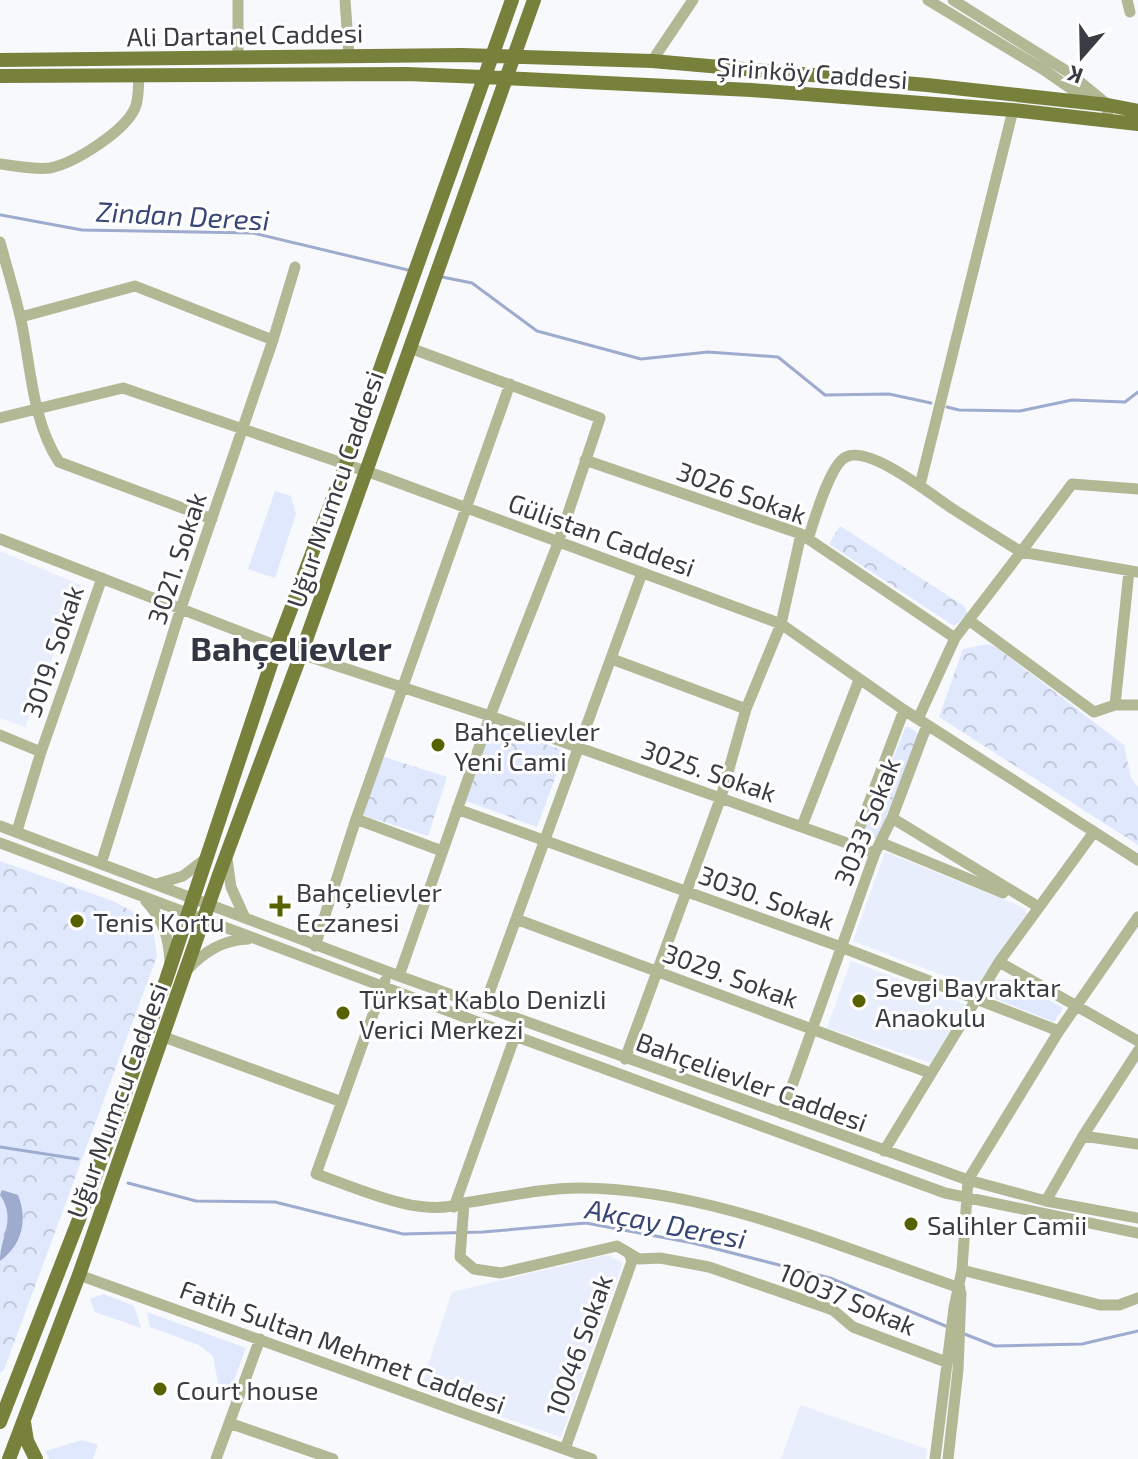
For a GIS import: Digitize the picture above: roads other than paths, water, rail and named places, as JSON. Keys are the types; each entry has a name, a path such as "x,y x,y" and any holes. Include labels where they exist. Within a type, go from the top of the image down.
{"main road":[{"name":"Uğur Mumcu Caddesi","path":"0,1422 171,966 277,646 512,0"},
{"name":"Uğur Mumcu Caddesi","path":"10,1459 79,1275 534,0"},
{"name":"Ali Dartanel Caddesi","path":"0,60 492,56"},
{"name":"Şirinköy Caddesi","path":"492,56 652,61 927,85 1100,112 1138,124"},
{"name":"Ali Dartanel Caddesi","path":"0,76 406,74 483,77"},
{"name":"Şirinköy Caddesi","path":"483,77 751,90 1013,110 1138,111"},
{"path":"0,1388 27,1356"},
{"path":"24,1419 27,1441 36,1459"},
{"path":"0,1454 10,1459"}],"street":[{"path":"238,0 238,57"},
{"path":"345,0 349,56"},
{"path":"652,61 693,0"},
{"path":"928,0 1044,70 1100,112"},
{"path":"953,0 1068,72 1100,112"},
{"path":"0,164 47,168 65,163 91,148 124,125 136,106 139,77"},
{"path":"920,485 1013,110"},
{"path":"0,242 21,317 37,408 47,443 59,462 212,519"},
{"name":"3021. Sokak","path":"101,864 181,608 295,267"},
{"path":"21,317 135,286 273,340"},
{"path":"410,348 600,418 558,543 490,716 442,851 393,974 383,987 316,1174 406,1205 459,1205 577,1188 652,1194 748,1216 960,1288"},
{"path":"315,946 356,819 510,384"},
{"name":"Gülistan Caddesi","path":"0,418 123,388 468,507 781,624 904,710 1138,860"},
{"path":"625,1059 721,797 746,709 781,624 804,537 835,468 847,456 858,455 873,460 920,485 1021,552 1134,571 1115,705"},
{"name":"3026 Sokak","path":"585,460 804,537 955,638"},
{"name":"3033 Sokak","path":"782,1114 955,638 1072,484 1138,489"},
{"path":"0,539 277,646"},
{"path":"484,1007 642,573"},
{"name":"3019. Sokak","path":"17,831 41,752 102,578"},
{"path":"970,621 1094,712 1115,705 1138,705"},
{"name":"3025. Sokak","path":"301,654 490,716 853,845 878,848 1037,906"},
{"path":"612,659 746,709"},
{"path":"802,826 859,680"},
{"name":"3033 Sokak","path":"853,845 904,710"},
{"path":"0,735 41,752"},
{"name":"3030. Sokak","path":"457,809 841,947 1059,1031"},
{"path":"892,818 1037,906"},
{"path":"356,819 442,851"},
{"name":"Bahçelievler Caddesi","path":"0,826 315,946 968,1180 1046,1201 1138,1218"},
{"path":"884,1151 999,962 1094,832"},
{"name":"Bahçelievler Caddesi","path":"0,843 945,1193 1138,1233"},
{"path":"226,856 231,887 245,919"},
{"path":"154,884 175,880 205,859"},
{"path":"141,897 162,922 168,938 171,966"},
{"path":"935,1459 958,1308 968,1180 1059,1031 1138,917"},
{"name":"3029. Sokak","path":"516,919 930,1073"},
{"path":"187,971 218,945 253,938"},
{"path":"999,962 1138,1041"},
{"path":"459,1205 515,1036"},
{"path":"164,1037 342,1102"},
{"path":"1046,1201 1083,1136 1138,1051"},
{"path":"1083,1136 1138,1144"},
{"name":"10037 Sokak","path":"459,1205 460,1257 474,1269 501,1273 617,1246 639,1259 660,1258 729,1273 833,1310 853,1327 951,1359"},
{"name":"10046 Sokak","path":"565,1449 632,1261 630,1256"},
{"path":"962,1270 1100,1305 1119,1305 1137,1296"},
{"name":"Fatih Sultan Mehmet Caddesi","path":"79,1275 592,1459"},
{"path":"216,1459 260,1339"},
{"path":"948,1459 951,1359"},
{"path":"229,1423 333,1459"}],"water":[{"path":"2,1190 18,1195 22,1223 14,1247 0,1261 7,1220 0,1195"}],"waterway":[{"name":"Zindan Deresi","path":"1,215 82,230 253,233 408,270"},
{"name":"Zindan Deresi","path":"442,277 472,283 537,331 641,359 708,352 778,357 825,395 889,394 931,403"},
{"name":"Zindan Deresi","path":"947,407 1020,411 1072,400 1125,402 1138,392"},
{"name":"Akçay Deresi","path":"0,1147 78,1159"},
{"name":"Akçay Deresi","path":"128,1183 196,1201 275,1202 403,1234 483,1232 586,1223 693,1243 830,1278 948,1327"},
{"name":"Akçay Deresi","path":"962,1333 995,1346 1082,1344 1138,1331"}],"place":[{"name":"Bahçelievler Yeni Cami","path":"438,745"},
{"name":"Bahçelievler Eczanesi","path":"280,906"},
{"name":"Tenis Kortu","path":"77,921"},
{"name":"Sevgi Bayraktar Anaokulu","path":"859,1001"},
{"name":"Türksat Kablo Denizli Verici Merkezi","path":"343,1013"},
{"name":"Salihler Camii","path":"911,1224"},
{"name":"Court house","path":"160,1389"}],"district":[{"name":"Bahçelievler","path":"291,647"}]}
